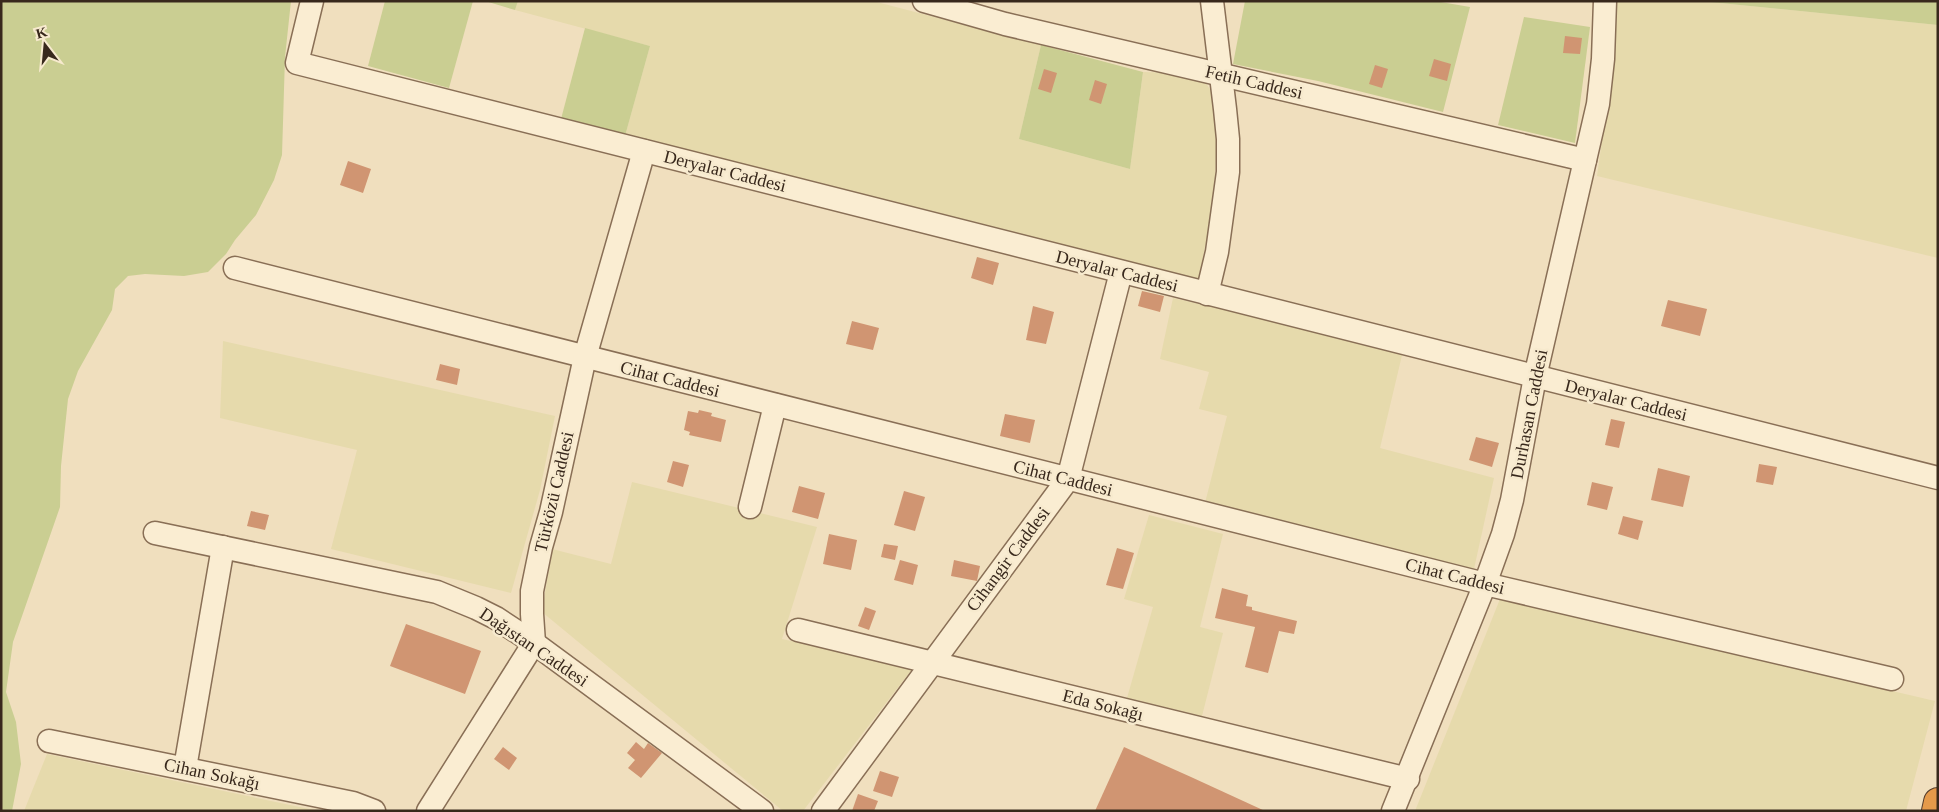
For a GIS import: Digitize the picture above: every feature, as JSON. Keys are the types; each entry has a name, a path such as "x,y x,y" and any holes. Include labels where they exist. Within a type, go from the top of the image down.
{"highway":[{"path":"1936,811 1938,802"}],"street":[{"name":"Deryalar Caddesi","path":"312,1 298,63 1938,478"},
{"name":"Fetih Caddesi","path":"924,1 1005,24 1585,160"},
{"path":"1207,294 1217,252 1228,172 1228,139 1212,1"},
{"name":"Durhasan Caddesi","path":"1393,811 1408,779 1485,584 1503,534 1512,500 1535,377 1598,104 1603,59 1605,1"},
{"name":"Türközü Caddesi","path":"534,642 532,591 536,568 551,512 585,357 644,151"},
{"name":"Cihat Caddesi","path":"235,268 1485,584 1892,680"},
{"name":"Cihangir Caddesi","path":"823,811 1068,479 1121,272"},
{"path":"750,507 775,405"},
{"name":"Dağıstan Caddesi","path":"155,533 437,592 476,608 534,642 762,811"},
{"path":"185,768 223,548"},
{"name":"Eda Sokağı","path":"798,630 1408,779"},
{"path":"428,811 534,642"},
{"name":"Cihan Sokağı","path":"49,741 353,803 367,810"}],"shaded area":[{"path":"518,1 873,1 1041,45 1019,139 1130,169 1143,72 1178,73 1205,82 1214,95 1217,134 1215,178 1208,232 1198,281 625,136 650,46 515,10"},
{"path":"1617,1 1700,1 1938,25 1938,258 1597,176 1607,105"},
{"path":"1173,298 1403,351 1380,448 1494,478 1474,569 1205,503 1227,416 1199,409 1209,372 1160,359"},
{"path":"223,341 555,416 540,490 511,593 331,549 357,450 220,418"},
{"path":"632,482 817,527 782,639 913,668 803,811 783,811 542,612 552,549 611,564"},
{"path":"1149,515 1223,534 1200,627 1223,633 1202,716 1127,698 1153,607 1124,599"},
{"path":"1500,599 1935,701 1906,811 1415,811"},
{"path":"47,754 319,811 24,811"}],"green space":[{"path":"1,1 291,1 285,57 282,155 274,180 256,215 226,254 208,272 184,276 145,274 128,276 115,289 112,310 78,371 68,399 61,466 60,507 13,642 6,692 16,722 21,764 12,811 1,811"},
{"path":"385,1 473,1 449,88 368,66"},
{"path":"485,1 518,1 515,10"},
{"path":"1245,1 1435,1 1470,7 1443,112 1318,81 1233,64"},
{"path":"1700,1 1938,1 1938,25"},
{"path":"1524,17 1590,27 1575,143 1498,125"},
{"path":"585,28 650,46 625,136 561,119"},
{"path":"1041,45 1143,72 1130,169 1019,139"}],"building":[{"path":"1565,36 1582,38 1580,54 1563,53"},
{"path":"1434,59 1451,64 1447,81 1429,76"},
{"path":"1375,65 1388,69 1382,88 1369,84"},
{"path":"1044,69 1057,73 1051,93 1038,89"},
{"path":"1095,80 1107,84 1101,104 1089,100"},
{"path":"348,161 371,169 363,193 340,185"},
{"path":"977,257 999,263 993,285 971,278"},
{"path":"1142,291 1164,296 1160,312 1138,306"},
{"path":"1668,300 1707,309 1700,336 1661,326"},
{"path":"1033,306 1054,312 1046,344 1026,340"},
{"path":"852,321 879,328 873,350 846,344"},
{"path":"440,364 460,369 457,385 436,380"},
{"path":"699,410 712,413 711,416 726,420 721,442 689,435 690,432 684,430 688,411 698,413"},
{"path":"1005,414 1035,420 1030,443 1000,436"},
{"path":"1611,419 1625,422 1619,448 1605,445"},
{"path":"1476,437 1499,443 1492,467 1469,460"},
{"path":"673,461 689,465 683,487 667,482"},
{"path":"1759,464 1777,467 1773,485 1756,482"},
{"path":"1658,468 1690,476 1683,507 1651,500"},
{"path":"1592,482 1613,487 1607,510 1587,505"},
{"path":"799,486 825,493 818,519 792,512"},
{"path":"904,491 925,497 915,531 894,525"},
{"path":"251,511 269,515 265,530 247,526"},
{"path":"1623,516 1643,521 1638,540 1618,534"},
{"path":"829,534 857,540 851,570 823,564"},
{"path":"884,544 898,546 895,560 881,557"},
{"path":"1117,548 1134,553 1123,589 1106,585"},
{"path":"900,560 918,565 913,585 894,580"},
{"path":"954,560 980,566 977,581 951,576"},
{"path":"1222,588 1248,595 1246,606 1252,607 1252,610 1297,621 1294,634 1279,631 1268,673 1245,667 1255,627 1215,618"},
{"path":"865,607 876,611 869,630 858,626"},
{"path":"406,624 481,651 465,694 390,666"},
{"path":"636,742 644,749 648,743 662,753 641,778 628,768 635,760 627,753"},
{"path":"503,747 517,758 509,770 494,759"},
{"path":"1124,747 1191,777 1265,811 1095,811"},
{"path":"880,771 899,777 892,797 873,791"},
{"path":"858,794 878,801 874,811 852,811"}]}
